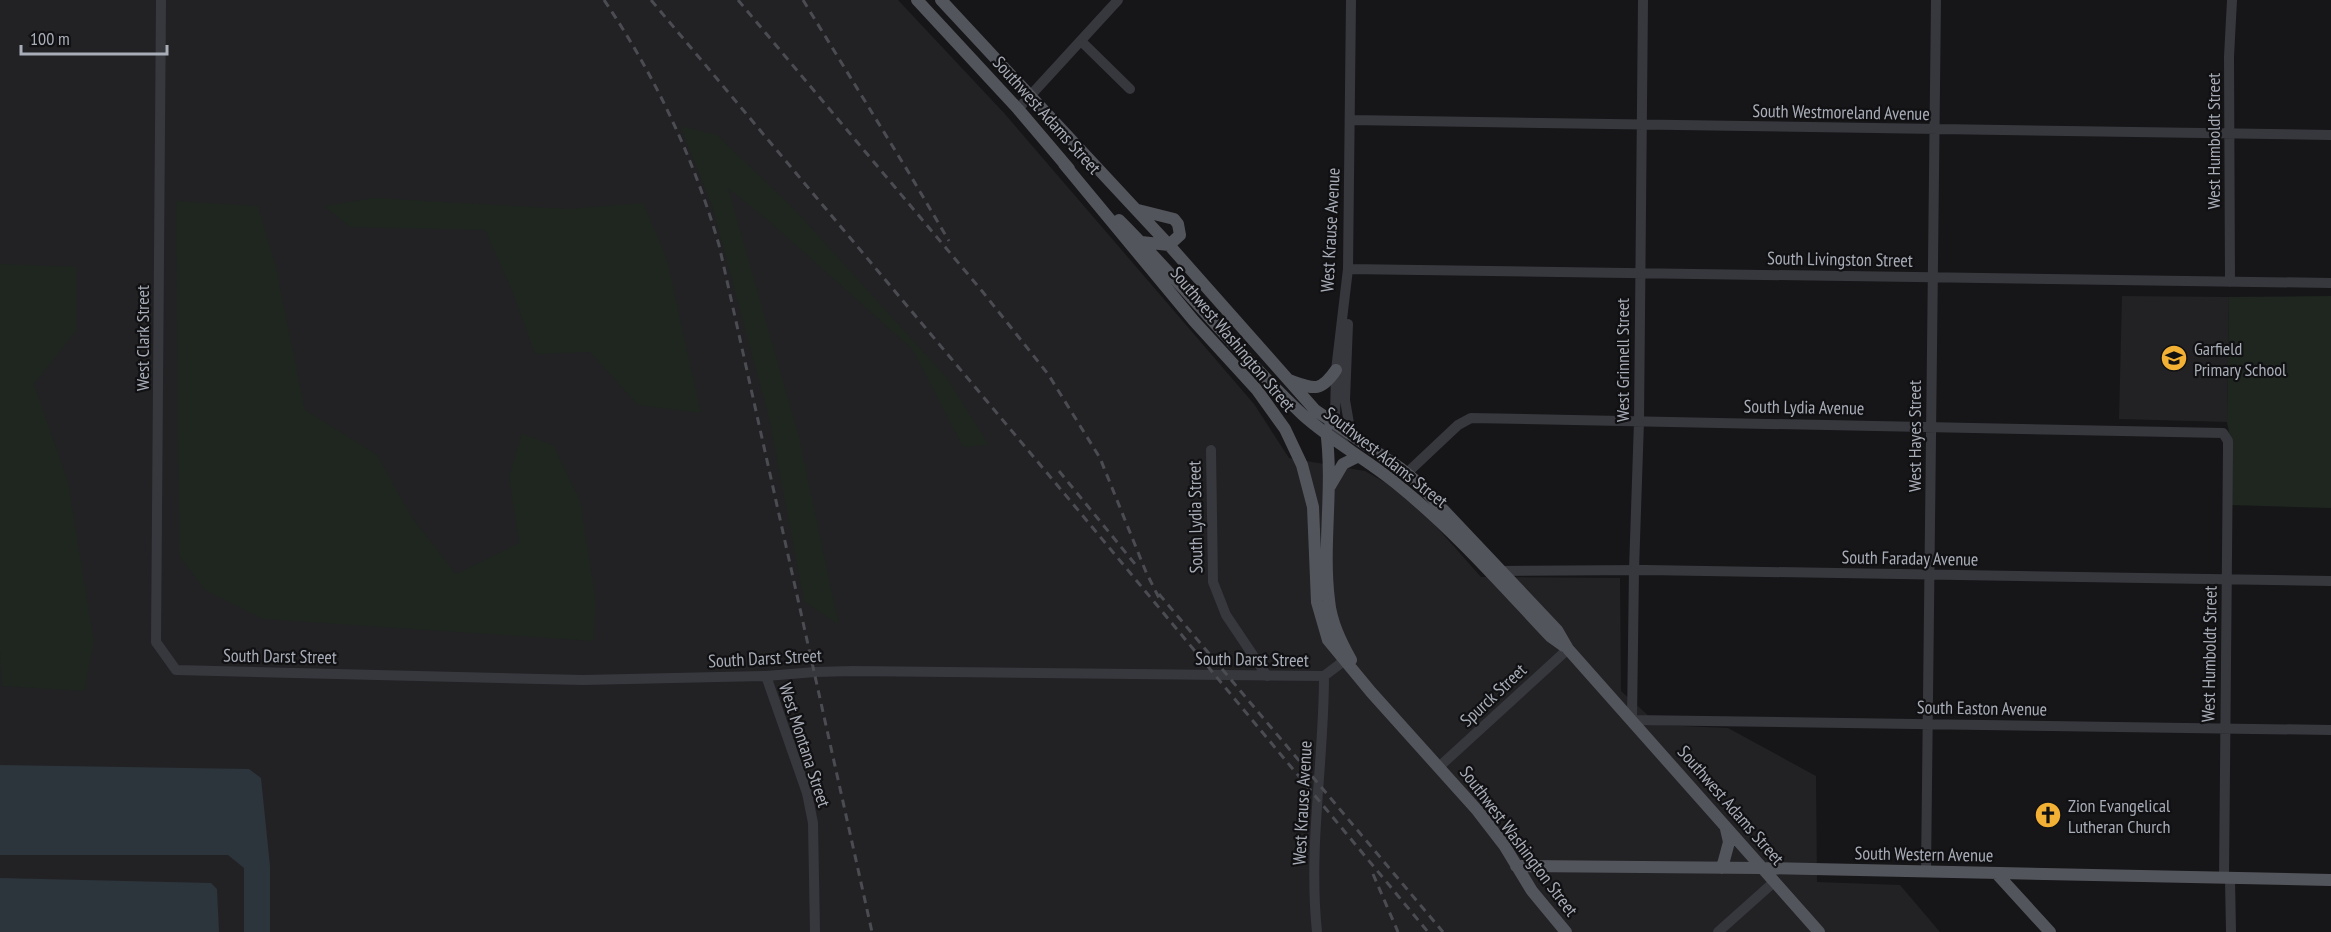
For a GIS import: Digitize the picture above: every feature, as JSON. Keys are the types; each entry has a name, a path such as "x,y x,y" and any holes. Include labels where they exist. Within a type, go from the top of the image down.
{"main road":[{"name":"Southwest Adams Street","path":"917,0 1018,109 1064,164 1141,242 1270,382 1326,434 1410,495 1488,570 1550,636 1568,649"},
{"name":"Southwest Adams Street","path":"940,0 1169,245 1316,411 1407,473 1557,630 1568,649 1819,932"},
{"name":"Southwest Washington Street","path":"1064,164 1194,321 1257,390 1286,429 1302,465 1312,507 1318,610 1328,640 1347,659 1371,692 1440,766 1491,827 1532,891 1566,932"},
{"path":"1136,209 1174,219 1178,224 1180,235 1169,245 1141,242"},
{"path":"1288,380 1312,388 1319,387 1326,384 1336,370"},
{"name":"Southwest Washington Street","path":"1316,411 1326,434 1329,487 1329,600 1335,626 1347,659"},
{"path":"1329,487 1343,464 1356,456"},
{"path":"1722,868 1729,842 1726,828"},
{"name":"South Western Avenue","path":"1516,866 1761,868 2331,880"},
{"path":"1997,874 2050,932"}],"street":[{"name":"West Clark Street","path":"161,0 156,642 176,670"},
{"path":"1018,109 1118,0"},
{"name":"West Krause Avenue","path":"1335,424 1336,370 1348,269 1351,0"},
{"name":"West Grinnell Street","path":"1632,720 1639,422 1643,0"},
{"name":"West Hayes Street","path":"1926,872 1931,277 1936,0"},
{"name":"West Humboldt Street","path":"2230,282 2229,57 2232,0"},
{"path":"1081,41 1130,89"},
{"name":"South Westmoreland Avenue","path":"1350,120 2331,135"},
{"path":"1348,269 1345,400 1351,435"},
{"name":"South Livingston Street","path":"1348,269 2331,284"},
{"name":"South Lydia Avenue","path":"1407,473 1467,419 2223,433"},
{"path":"1335,424 1341,440 1356,456"},
{"name":"West Humboldt Street","path":"2223,433 2228,441 2224,729 2227,878 2231,932"},
{"name":"South Lydia Street","path":"1211,450 1213,582 1226,615 1267,676"},
{"name":"South Faraday Avenue","path":"1488,570 1634,570 2331,581"},
{"name":"Spurck Street","path":"1440,766 1568,649"},
{"name":"South Darst Street","path":"176,670 583,680 766,676 843,671 1324,676 1347,659"},
{"name":"West Montana Street","path":"766,676 807,793 813,823 815,932"},
{"name":"West Krause Avenue","path":"1317,932 1314,839 1322,745 1324,676"},
{"name":"South Easton Avenue","path":"1632,720 2331,730"},
{"path":"1718,932 1774,882"}],"shaded area":[{"path":"0,0 898,0 1004,113 1254,404 1289,458 1365,471 1386,483 1426,515 1481,577 1620,578 1621,691 1659,725 1728,728 1816,776 1817,882 1900,885 1940,932 0,932"},
{"path":"680,126 717,135 796,211 947,378 989,445 963,447 912,349 770,222 728,188 799,437 839,625 804,601 769,418 712,206"},
{"path":"374,198 567,209 643,203 667,259 701,413 638,405 590,352 535,354 511,288 485,230 350,227 324,206"},
{"path":"176,201 258,206 276,267 305,410 377,455 411,516 456,574 519,543 509,476 522,434 553,445 580,500 596,601 593,641 263,619 205,590 179,556"},
{"path":"0,264 76,267 76,331 34,384 68,482 94,641 84,691 2,686 0,651"},
{"name":"Garfield Primary School","path":"2122,296 2229,297 2227,422 2119,419"},
{"path":"2331,296 2331,508 2230,505 2230,438 2227,422 2229,297"},
{"path":"0,765 249,769 261,778 270,866 270,932 244,932 244,868 228,855 0,855"},
{"path":"0,878 211,883 217,889 219,932 0,932"}],"railway":[{"path":"604,0 640,58 671,118 698,181 719,245 872,932"},
{"path":"651,0 1428,932"},
{"path":"738,0 982,291 1048,374 1100,458 1146,572 1161,602"},
{"path":"803,0 949,241"},
{"path":"1059,471 1135,564"},
{"path":"1159,594 1443,932"},
{"path":"1373,874 1398,932"}],"place":[{"name":"Garfield Primary School","path":"2174,358"},
{"name":"Zion Evangelical Lutheran Church","path":"2048,815"}]}
